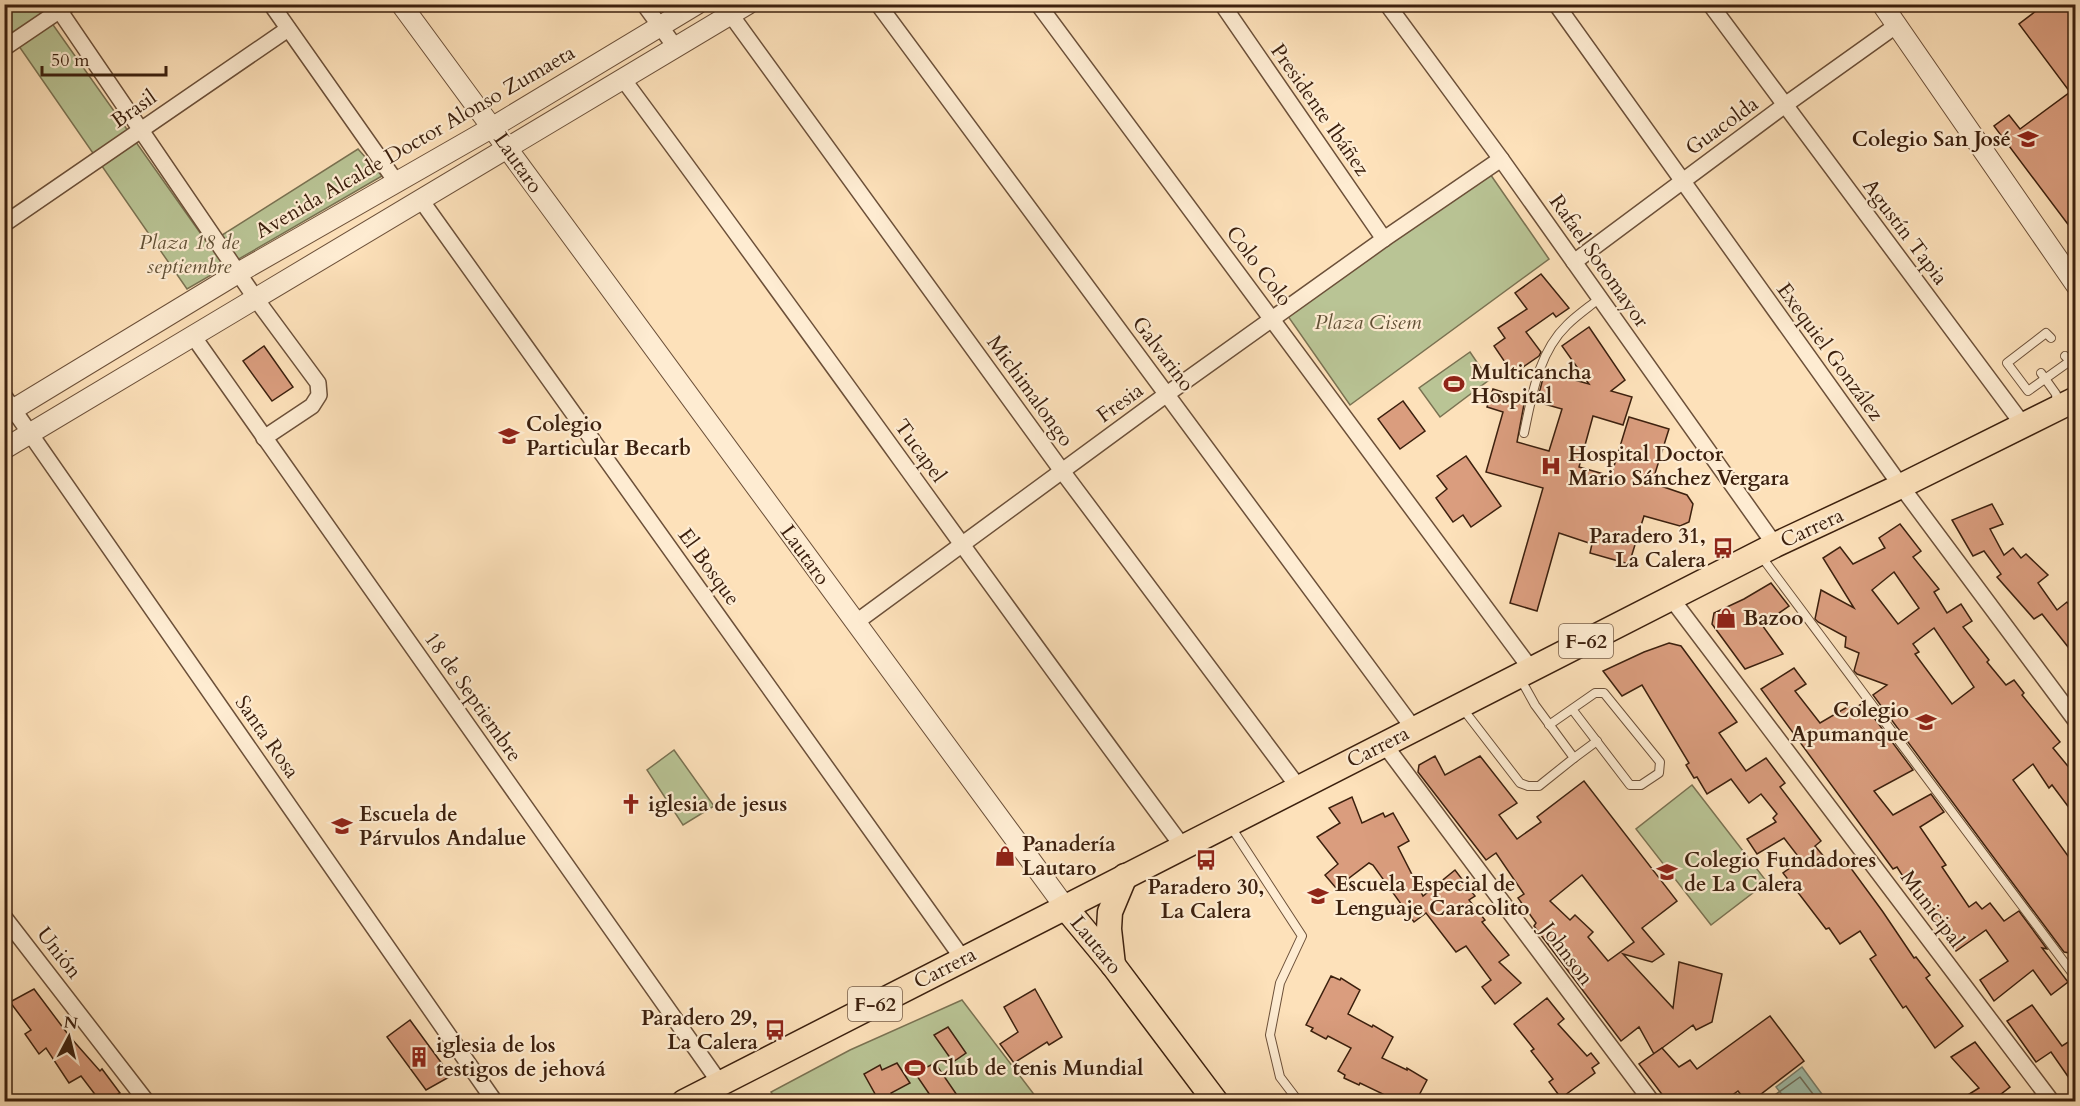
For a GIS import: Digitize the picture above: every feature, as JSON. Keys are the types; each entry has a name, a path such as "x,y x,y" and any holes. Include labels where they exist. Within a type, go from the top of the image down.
{"main road":[{"name":"Carrera","path":"684,1101 1767,549 2066,404"},
{"path":"1113,965 1109,929 1110,912 1125,876"},
{"name":"Lautaro","path":"1065,907 1113,965 1216,1101"}],"street":[{"path":"271,4 397,183"},
{"name":"Lautaro","path":"401,4 1065,907"},
{"path":"644,4 676,48"},
{"name":"Avenida Alcalde Doctor Alonso Zumaeta","path":"8,407 493,127 697,4"},
{"path":"4,449 748,4"},
{"name":"Galvarino","path":"878,4 1414,729"},
{"name":"Colo Colo","path":"1038,4 1272,318 1525,672"},
{"name":"Presidente Ibáñez","path":"1221,4 1384,239"},
{"name":"Rafael Sotomayor","path":"1387,4 1600,298 1767,549"},
{"name":"Exequiel González","path":"1556,4 1901,486 2076,721"},
{"name":"Agustín Tapia","path":"1710,4 2024,426"},
{"path":"1882,4 2076,285"},
{"path":"4,48 61,7 238,273 318,383 319,395 312,406 264,438"},
{"name":"Michimalongo","path":"731,15 1062,471 1299,788"},
{"name":"Guacolda","path":"1574,262 1897,25"},
{"name":"Brasil","path":"4,224 288,29"},
{"name":"Tucapel","path":"623,79 782,294 1183,847"},
{"name":"Fresia","path":"855,622 1272,318 1501,159"},
{"name":"El Bosque","path":"421,200 963,959"},
{"name":"18 de Septiembre","path":"193,336 720,1083"},
{"name":"Santa Rosa","path":"8,407 31,434 495,1101"},
{"name":"Municipal","path":"1671,598 2052,1101"},
{"name":"Johnson","path":"1384,744 1652,1101"},
{"name":"Unión","path":"4,917 147,1101"}],"lane":[{"path":"1524,433 1537,378 1552,345 1566,325 1600,298"},
{"path":"2050,338 2046,333 2027,351 2007,363 2028,391 2044,376 2070,361"},
{"path":"2044,376 2066,404"},
{"path":"1767,549 2076,978"},
{"path":"1525,672 1535,705 1574,758"},
{"path":"1550,725 1572,709 1595,693 1604,693 1660,762 1659,773 1641,785 1630,785 1572,709"},
{"path":"1461,705 1520,783 1528,786 1539,786 1597,741"},
{"path":"1228,824 1302,936 1280,983 1270,1035 1280,1077 1299,1101"}],"green space":[{"name":"Plaza 18 de septiembre","path":"4,5 39,5 208,244 358,149 382,176 187,289 5,26"},
{"name":"Plaza Cisem","path":"1488,171 1549,259 1350,405 1285,312"},
{"name":"Multicancha Hospital","path":"1470,352 1489,380 1440,417 1419,388"},
{"path":"674,750 714,806 683,825 647,770"},
{"path":"1692,785 1767,882 1711,925 1636,829"},
{"name":"Club de tenis Mundial","path":"962,1000 1039,1101 778,1102 771,1092 850,1050"}],"water":[{"path":"1802,1067 1827,1101 1787,1101 1776,1087"}],"building":[{"path":"2045,4 2068,4 2076,15 2076,235 1994,126 2009,115 2020,129 2070,92 2019,24"},
{"path":"1541,274 1569,308 1556,317 1553,313 1526,332 1541,352 1539,356 1513,374 1494,346 1505,338 1498,328 1527,309 1515,293"},
{"path":"1589,327 1625,380 1611,391 1632,397 1623,425 1593,416 1579,467 1611,476 1629,417 1669,429 1652,483 1687,495 1693,504 1689,522 1680,526 1644,516 1629,564 1590,553 1592,544 1559,533 1537,611 1510,603 1543,488 1486,472 1503,412 1487,407 1493,389 1525,399 1517,442 1549,451 1562,409 1537,402 1543,378 1545,372 1589,384 1562,346"},
{"path":"264,346 293,387 272,401 243,361"},
{"path":"1403,401 1425,431 1400,449 1378,419"},
{"path":"1466,456 1501,506 1471,527 1463,515 1453,522 1436,498 1447,489 1437,476"},
{"path":"1992,504 2003,524 1990,529 2004,555 2013,548 2021,558 2026,554 2048,575 2038,583 2057,610 2067,602 2076,615 2076,657 2042,614 2034,619 1997,577 2001,574 1984,551 1973,556 1952,520"},
{"name":"Colegio Apumanque","path":"1900,524 1921,551 1913,557 1939,589 1934,592 1947,613 1961,604 1972,621 1963,627 1989,660 1987,662 2006,685 2014,680 2024,693 2022,695 2060,742 2053,748 2076,776 2076,817 2052,785 2049,788 2033,764 2013,780 2076,867 2076,954 2064,952 1873,695 1887,685 1857,674 1854,671 1859,653 1845,647 1846,637 1815,619 1821,590 1854,608 1823,558 1840,547 1853,564 1885,548 1879,538","holes":["1894,572 1919,608 1898,624 1872,590","1934,628 1974,687 1952,704 1915,654 1919,652 1913,644"]},
{"path":"1771,583 1789,606 1762,625 1783,654 1745,669 1712,624 1714,613"},
{"path":"1669,643 1681,646 1737,722 1719,733 1746,771 1766,758 1785,783 1780,787 1821,841 1815,846 1831,865 1842,856 1914,958 1916,957 1930,975 1926,978 1963,1026 1935,1048 1906,1006 1903,1008 1870,959 1876,955 1860,931 1840,944 1783,873 1801,860 1784,838 1757,854 1747,839 1776,822 1773,818 1777,814 1761,794 1749,803 1731,779 1707,794 1697,777 1694,778 1686,765 1689,763 1642,685 1622,696 1603,671"},
{"path":"1794,668 1806,684 1795,691 1820,723 1849,706 1852,710 1863,703 1913,770 1874,791 1893,815 1931,794 1944,812 1920,827 1946,865 1942,867 1969,907 1976,902 1982,909 1990,903 2004,921 2019,911 2047,949 2042,948 2068,982 2051,995 2033,970 1994,1001 1980,980 2008,961 1986,930 1956,951 1924,905 1921,907 1909,890 1911,889 1897,867 1893,869 1761,689"},
{"path":"1435,756 1445,775 1480,756 1517,803 1499,815 1517,839 1541,822 1537,817 1584,781 1677,901 1642,928 1664,954 1652,962 1623,954 1673,1008 1679,962 1722,974 1712,1022 1696,1030 1693,1025 1654,1054 1639,1027 1621,1041 1534,926 1536,923 1518,898 1524,894 1496,853 1486,860 1418,772 1419,765","holes":["1582,875 1634,942 1608,961 1588,937 1593,932 1575,915 1570,920 1550,901"]},
{"path":"1352,797 1362,823 1383,813 1385,817 1393,813 1409,841 1398,847 1423,896 1455,870 1475,896 1469,900 1485,920 1482,922 1509,955 1499,962 1521,983 1495,1004 1482,987 1491,980 1466,946 1456,952 1426,913 1414,922 1373,865 1369,863 1336,888 1325,875 1338,864 1317,837 1340,823 1329,808"},
{"path":"1331,976 1340,980 1341,978 1360,990 1348,1014 1393,1037 1382,1058 1407,1070 1407,1068 1427,1080 1416,1101 1380,1101 1383,1094 1344,1078 1345,1075 1338,1071 1351,1048 1328,1036 1326,1039 1311,1031 1313,1028 1306,1025"},
{"path":"34,989 70,1037 100,1071 102,1069 120,1093 106,1101 100,1101 81,1076 69,1083 46,1048 39,1054 25,1034 31,1030 10,1002"},
{"path":"1035,989 1062,1037 1049,1045 1047,1042 1014,1063 1000,1044 1018,1032 1004,1007"},
{"path":"1547,998 1564,1019 1558,1024 1587,1056 1591,1053 1599,1063 1592,1068 1595,1073 1561,1098 1549,1082 1553,1079 1531,1051 1534,1049 1514,1024"},
{"path":"2032,1005 2062,1046 2076,1037 2076,1088 2051,1052 2036,1062 2007,1021"},
{"path":"1770,1016 1804,1061 1752,1101 1746,1101 1738,1091 1724,1101 1667,1101 1639,1064 1662,1048 1679,1067 1690,1060 1697,1069"},
{"name":"iglesia de los testigos de jehová","path":"410,1020 451,1076 426,1090 387,1037"},
{"path":"948,1027 966,1053 953,1062 934,1035"},
{"path":"1975,1042 2010,1087 1992,1101 1958,1101 1979,1088 1951,1057"},
{"path":"897,1063 910,1083 891,1093 894,1101 879,1101 864,1074 880,1065 882,1070"},
{"path":"935,1063 961,1101 934,1101 915,1073"}],"place":[{"name":"Colegio San José","path":"2028,139"},
{"name":"Multicancha Hospital","path":"1454,384"},
{"name":"Colegio Particular Becarb","path":"509,436"},
{"name":"Hospital Doctor Mario Sánchez Vergara","path":"1551,466"},
{"name":"Paradero 31, La Calera","path":"1723,548"},
{"name":"Bazoo","path":"1726,618"},
{"name":"Colegio Apumanque","path":"1926,722"},
{"name":"iglesia de jesus","path":"631,804"},
{"name":"Escuela de Párvulos Andalue","path":"342,826"},
{"name":"Panadería Lautaro","path":"1005,856"},
{"name":"Paradero 30, La Calera","path":"1206,860"},
{"name":"Colegio Fundadores de La Calera","path":"1667,872"},
{"name":"Escuela Especial de Lenguaje Caracolito","path":"1318,896"},
{"name":"Paradero 29, La Calera","path":"775,1030"},
{"name":"iglesia de los testigos de jehová","path":"419,1057"},
{"name":"Club de tenis Mundial","path":"915,1068"}]}
